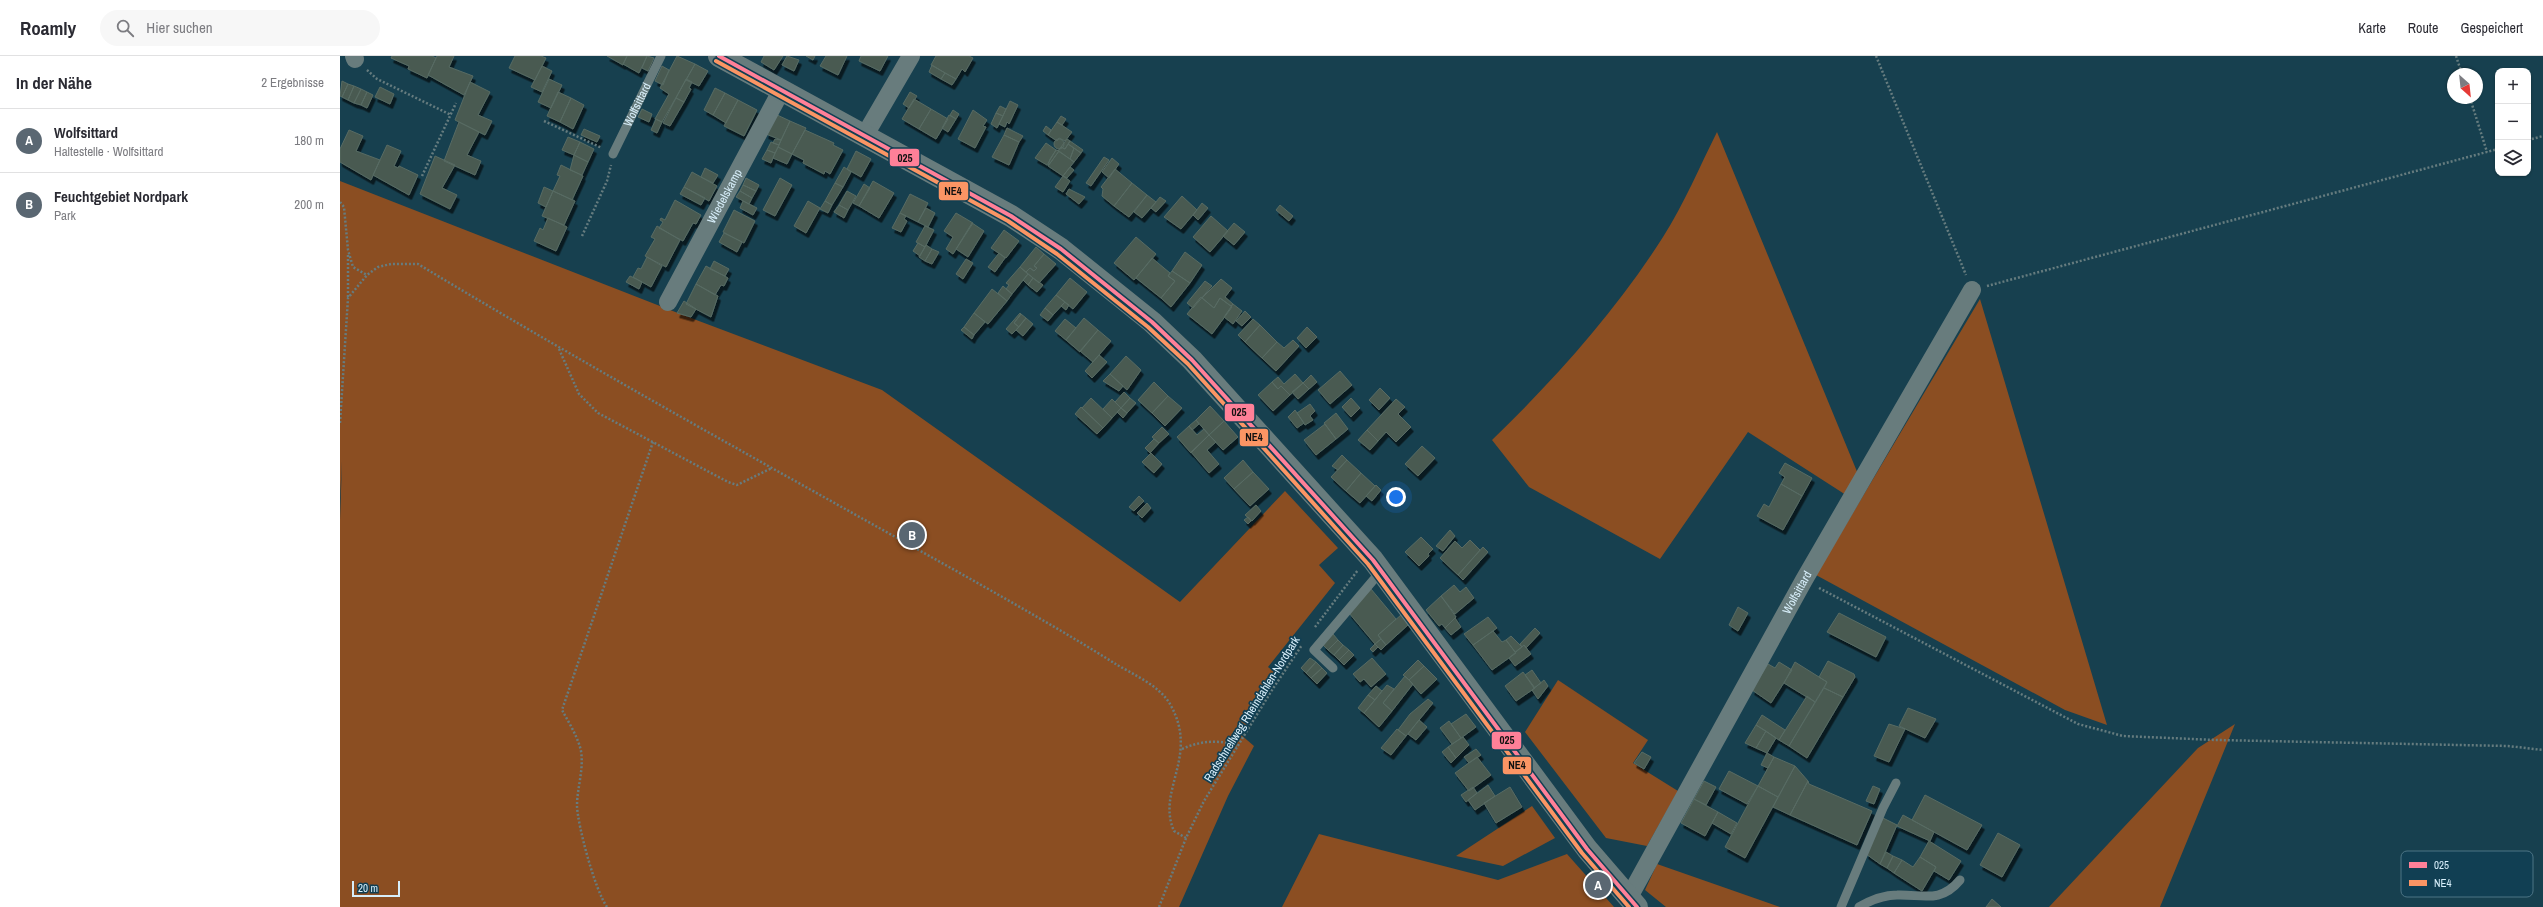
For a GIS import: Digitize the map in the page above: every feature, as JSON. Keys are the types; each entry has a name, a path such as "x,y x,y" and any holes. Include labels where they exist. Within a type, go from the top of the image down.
{"street":[{"name":"Wolfsittard","path":"719,56 1011,216 1061,249 1152,322 1192,360 1377,565 1587,849 1632,903 1804,580 1972,290"},
{"path":"864,136 911,56"},
{"name":"Wiedelskamp","path":"668,302 781,90"}],"lane":[{"name":"Wolfsittard","path":"613,154 661,56"},
{"path":"1333,668 1314,650 1377,565"},
{"path":"1841,907 1883,808 1896,783"},
{"path":"1859,907 1875,898 1897,894 1933,897 1955,887 1960,880"}],"path":[{"path":"1876,56 1972,290 2495,150"},
{"path":"2456,56 2460,68"},
{"path":"355,57 377,79 451,115"},
{"path":"422,176 456,103"},
{"path":"2472,104 2487,152"},
{"path":"544,121 613,154 607,181 582,236"},
{"path":"2531,139 2543,136"},
{"path":"340,202 344,207 348,250 348,298 340,423"},
{"path":"348,250 354,267 367,275"},
{"path":"348,298 367,275 378,267 391,264 418,264 558,348 1055,626 1150,685 1169,703 1180,729 1182,749 1169,813 1174,831 1186,838"},
{"path":"558,348 579,394 598,413 728,482 737,485 772,468"},
{"path":"607,907 596,885 580,824 577,806 582,776 581,752 562,710 654,442"},
{"name":"Radschnellweg Rheindahlen-Nordpark","path":"1311,633 1357,571 1377,565"},
{"path":"1804,580 2078,724 2123,736 2216,740 2508,746 2543,750"},
{"name":"Radschnellweg Rheindahlen-Nordpark","path":"1158,907 1186,838 1204,801 1306,639"},
{"path":"1182,749 1214,741 1224,741 1238,746"}],"shaded area":[{"path":"1717,132 1858,474 1846,495 1748,432 1660,559 1529,487 1492,440 1539,393 1584,343 1605,318 1645,264 1671,224"},
{"path":"340,181 683,315 882,390 1180,602 1285,491 1338,548 1319,565 1335,583 1268,667 1274,672 1245,721 1247,724 1240,734 1254,746 1228,796 1179,907 340,907 340,520 342,461 340,498"},
{"path":"1980,299 2107,725 2065,710 1816,575"},
{"path":"1558,680 1648,740 1633,763 1678,791 1647,846 1606,838 1525,732"},
{"path":"2235,724 2160,907 2049,907 2198,748"},
{"path":"1532,806 1555,838 1503,866 1456,856"},
{"path":"1319,834 1498,880 1567,854 1614,907 1282,907"},
{"path":"1657,864 1780,907 1666,907 1645,890"}],"building":[{"path":"392,56 432,56 436,58 427,78 408,69 409,66 391,58"},
{"path":"437,56 454,56 449,67 473,76 464,95 428,75"},
{"path":"515,56 541,56 546,58 535,80 509,68"},
{"path":"607,56 627,56 623,65"},
{"path":"627,56 647,56 639,73 623,64"},
{"path":"647,56 654,58 648,71 642,68"},
{"path":"677,56 695,64 662,122 655,119 669,94 660,88"},
{"path":"764,56 783,56 774,70 761,62"},
{"path":"787,56 799,60 794,71 782,65"},
{"path":"806,56 815,56 813,60"},
{"path":"826,56 847,56 838,75 820,66"},
{"path":"861,56 888,56 880,71 859,61"},
{"path":"936,56 969,56 973,58 965,72 962,69 956,79 931,65"},
{"path":"695,64 708,71 699,86 686,80"},
{"path":"932,65 945,73 941,79 929,72"},
{"path":"542,66 552,71 542,92 531,87"},
{"path":"662,66 669,70 663,85 655,81"},
{"path":"945,73 956,79 952,85 941,79"},
{"path":"549,79 562,85 551,108 538,102"},
{"path":"686,79 692,82 689,88 691,89 684,102 676,98"},
{"path":"342,81 348,84 342,97 340,96"},
{"path":"470,82 490,92 478,115 492,121 485,135 455,120"},
{"path":"348,84 354,86 348,100 342,97"},
{"path":"354,86 361,89 354,103 348,100"},
{"path":"380,87 394,94 390,104 375,97"},
{"path":"715,88 725,93 713,115 704,110"},
{"path":"361,89 367,92 361,105 354,103"},
{"path":"367,92 373,95 367,108 361,105"},
{"path":"558,92 571,98 560,122 547,116"},
{"path":"910,92 917,96 909,108 903,104"},
{"path":"725,93 738,100 726,123 713,115"},
{"path":"571,98 584,105 573,129 560,122"},
{"path":"676,98 684,102 670,126 663,123"},
{"path":"914,99 931,109 919,129 902,119"},
{"path":"738,100 757,110 744,136 724,126"},
{"path":"1010,101 1018,105 1009,124 1007,122 1005,127 999,124"},
{"path":"1000,106 1006,109 1003,116 996,113"},
{"path":"642,109 652,114 649,122 638,117"},
{"path":"931,109 948,119 936,139 919,129"},
{"path":"953,110 959,114 956,119 950,115"},
{"path":"973,110 987,120 983,126 986,127 975,148 958,139"},
{"path":"996,113 1003,116 997,128 991,124"},
{"path":"775,114 790,121 781,140 766,134"},
{"path":"949,115 956,119 948,132 942,128"},
{"path":"1061,116 1066,119 1062,125 1057,122"},
{"path":"656,119 662,122 657,133 651,130"},
{"path":"790,121 806,128 792,154 778,147"},
{"path":"459,122 479,132 467,155 481,161 475,175 444,161"},
{"path":"1057,122 1072,132 1065,141 1059,138 1057,141 1048,135"},
{"path":"1046,126 1051,130 1048,135 1043,131"},
{"path":"1007,128 1023,136 1019,142 1004,135"},
{"path":"584,129 600,136 597,142 581,135"},
{"path":"349,130 363,136 356,151 380,160 371,180 340,162 340,149"},
{"path":"805,130 834,143 833,145 843,150 830,174 825,171 824,174 803,163 804,160 792,154"},
{"path":"1004,135 1019,142 1009,165 992,157"},
{"path":"568,137 580,142 574,155 562,150"},
{"path":"775,139 781,140 779,145 773,143"},
{"path":"1057,139 1061,139 1063,140 1063,148 1057,149 1054,146 1054,142"},
{"path":"1067,139 1070,141 1065,149 1061,147"},
{"path":"1070,141 1083,150 1081,153 1068,144"},
{"path":"580,142 594,149 588,162 574,155"},
{"path":"771,142 779,145 775,153 767,150"},
{"path":"1046,143 1056,150 1047,165 1035,158"},
{"path":"1068,144 1074,148 1070,159 1058,151 1061,147 1065,149"},
{"path":"387,145 401,151 394,166 398,168 399,166 418,175 409,195 373,175"},
{"path":"778,147 792,154 787,164 773,158"},
{"path":"1074,148 1081,153 1074,162 1070,159"},
{"path":"767,150 775,153 771,163 762,159"},
{"path":"1056,150 1059,151 1048,166 1050,159"},
{"path":"856,151 871,159 861,177 847,169"},
{"path":"1059,151 1074,162 1063,176 1048,166"},
{"path":"574,155 588,162 582,175 570,170"},
{"path":"435,156 455,165 442,188 457,195 450,209 420,194"},
{"path":"1104,157 1109,160 1091,186 1086,183"},
{"path":"1112,158 1119,164 1109,178 1102,172"},
{"path":"561,165 583,176 572,200 553,191 560,176 557,175"},
{"path":"844,167 851,172 843,187 835,183"},
{"path":"1070,167 1074,170 1067,178 1063,176"},
{"path":"705,168 718,175 713,183 701,177"},
{"path":"1115,169 1132,183 1114,206 1102,196 1103,189 1101,187"},
{"path":"692,172 717,186 709,201 684,187"},
{"path":"1063,176 1070,181 1063,192 1055,187"},
{"path":"746,178 759,185 756,191 743,185"},
{"path":"780,178 792,185 775,216 763,210"},
{"path":"873,181 894,193 879,218 859,206"},
{"path":"835,183 843,187 832,205 825,201"},
{"path":"1132,183 1147,195 1129,217 1114,206"},
{"path":"864,184 870,188 859,206 853,203"},
{"path":"743,185 756,191 752,198 740,191"},
{"path":"544,187 553,191 546,207 538,203"},
{"path":"684,187 705,198 701,205 680,194"},
{"path":"1069,189 1085,197 1079,204 1066,194"},
{"path":"553,191 575,201 564,225 542,216"},
{"path":"740,191 752,198 749,204 736,197"},
{"path":"847,191 856,196 848,210 839,205"},
{"path":"910,194 928,203 918,222 900,213"},
{"path":"1147,195 1156,202 1142,218 1134,212"},
{"path":"1182,196 1197,210 1181,229 1164,217"},
{"path":"1160,197 1166,201 1156,212 1151,208"},
{"path":"675,200 701,215 696,224 693,223 683,241 659,228 663,222 660,220 661,218 665,220"},
{"path":"743,201 757,208 753,215 740,208"},
{"path":"808,201 820,208 806,233 794,226"},
{"path":"825,201 832,205 828,213 820,209"},
{"path":"1202,203 1208,208 1198,220 1193,215"},
{"path":"839,205 848,210 844,218 834,212"},
{"path":"1280,205 1293,216 1289,221 1276,210"},
{"path":"926,208 935,213 928,227 918,222"},
{"path":"734,210 755,221 744,243 723,232"},
{"path":"900,213 906,216 904,219 907,221 901,232 892,228"},
{"path":"956,213 973,223 953,254 946,249 953,237 944,231"},
{"path":"1211,216 1228,231 1210,252 1193,237"},
{"path":"548,218 567,227 556,251 534,241 540,228 543,230"},
{"path":"972,223 984,231 968,257 956,249"},
{"path":"1234,223 1245,232 1234,245 1223,236"},
{"path":"657,226 680,240 666,267 645,256 655,239 651,237"},
{"path":"925,226 934,230 925,247 916,242"},
{"path":"1004,230 1019,241 1006,258 991,248"},
{"path":"724,233 742,242 737,252 719,242"},
{"path":"1136,237 1156,254 1134,280 1114,263"},
{"path":"918,243 925,247 920,256 913,251"},
{"path":"926,245 932,249 925,261 919,257"},
{"path":"1036,247 1044,254 1034,266 1037,268 1034,271 1030,268 1026,272 1028,274 1020,267"},
{"path":"932,249 939,252 932,264 925,261"},
{"path":"1185,252 1202,265 1190,283 1172,271"},
{"path":"999,253 1005,258 995,272 988,267"},
{"path":"1044,254 1056,264 1039,283 1026,272 1030,268 1034,271 1037,268 1034,266"},
{"path":"647,257 662,266 651,287 633,277 638,268 641,269"},
{"path":"1152,258 1170,273 1168,276 1175,281 1161,298 1136,278"},
{"path":"966,259 973,263 963,279 956,274"},
{"path":"714,261 729,269 725,276 710,269"},
{"path":"706,266 728,278 724,286 721,285 715,295 696,284"},
{"path":"1020,267 1028,274 1012,294 1006,289 1009,285 1006,283"},
{"path":"1172,271 1190,283 1171,307 1161,298 1175,281 1168,276"},
{"path":"1028,274 1033,278 1028,285 1023,280"},
{"path":"630,276 642,282 639,289 626,282"},
{"path":"1033,278 1043,285 1037,292 1028,285"},
{"path":"1070,278 1087,292 1073,309 1056,295"},
{"path":"1221,279 1232,288 1225,297 1233,304 1231,306 1220,298 1214,308 1202,298"},
{"path":"1205,281 1212,286 1193,308 1187,303"},
{"path":"696,284 718,296 711,317 686,304"},
{"path":"1003,286 1012,294 1007,301 998,293"},
{"path":"992,289 1007,301 988,324 974,313"},
{"path":"1056,295 1065,302 1053,315 1045,308"},
{"path":"1201,297 1214,308 1220,298 1232,307 1212,334 1187,314"},
{"path":"684,301 696,309 691,317 677,313"},
{"path":"1065,302 1069,305 1066,310 1061,306"},
{"path":"1233,304 1242,311 1233,324 1224,317"},
{"path":"1045,308 1053,315 1048,321 1040,315"},
{"path":"1245,311 1251,317 1242,326 1236,321"},
{"path":"974,313 985,322 974,335 964,327"},
{"path":"1020,313 1021,314 1014,323 1019,327 1012,334 1006,329"},
{"path":"1021,314 1026,318 1019,327 1014,323"},
{"path":"1026,318 1033,324 1023,336 1016,330"},
{"path":"1084,318 1098,330 1080,352 1066,340"},
{"path":"1065,319 1076,328 1066,340 1055,331"},
{"path":"1253,319 1260,325 1245,342 1238,335"},
{"path":"1260,325 1277,342 1262,358 1245,342"},
{"path":"964,327 974,335 972,339 961,330"},
{"path":"1307,327 1317,337 1306,348 1297,338"},
{"path":"1098,330 1111,341 1093,362 1080,351"},
{"path":"1293,340 1299,346 1276,371 1262,358 1277,342 1284,348"},
{"path":"1099,355 1107,362 1092,378 1085,371"},
{"path":"1126,356 1141,370 1127,390 1110,374"},
{"path":"1340,371 1352,385 1330,404 1318,390"},
{"path":"1110,374 1123,386 1119,391 1103,381"},
{"path":"1295,374 1303,383 1290,395 1281,386 1278,389 1272,382 1278,377 1284,384"},
{"path":"1311,375 1317,382 1309,389 1303,383"},
{"path":"1154,382 1168,396 1152,413 1138,400"},
{"path":"1272,382 1278,389 1281,386 1290,395 1273,411 1258,395"},
{"path":"1303,383 1309,389 1298,399 1292,392"},
{"path":"1380,388 1390,398 1379,410 1369,400"},
{"path":"1124,392 1130,398 1121,408 1115,402"},
{"path":"1168,396 1182,408 1165,426 1152,413"},
{"path":"1091,398 1112,418 1103,428 1082,408"},
{"path":"1130,398 1136,403 1127,413 1121,408"},
{"path":"1351,398 1360,408 1351,417 1342,407"},
{"path":"1112,399 1121,408 1112,418 1103,409"},
{"path":"1396,399 1405,407 1398,414 1411,427 1396,442 1386,432 1378,441 1367,430"},
{"path":"1310,404 1315,411 1310,416 1313,420 1305,425 1297,413"},
{"path":"1210,406 1224,421 1209,435 1196,420"},
{"path":"1081,407 1103,428 1097,434 1075,414"},
{"path":"1121,408 1127,413 1123,418 1117,412"},
{"path":"1295,410 1304,423 1297,428 1288,417"},
{"path":"1336,413 1348,429 1336,439 1324,423"},
{"path":"1196,420 1199,424 1192,430 1189,426"},
{"path":"1224,421 1238,437 1223,450 1209,435"},
{"path":"1325,424 1336,439 1316,455 1304,440"},
{"path":"1189,426 1197,435 1204,429 1209,435 1191,453 1177,437"},
{"path":"1162,427 1169,434 1159,443 1152,437"},
{"path":"1367,430 1378,441 1370,450 1358,440"},
{"path":"1209,435 1216,442 1207,450 1219,464 1209,473 1191,452"},
{"path":"1154,439 1159,443 1150,453 1145,448"},
{"path":"1422,446 1435,458 1418,476 1405,464"},
{"path":"1151,453 1162,464 1154,473 1142,462"},
{"path":"1342,455 1347,460 1338,470 1332,466"},
{"path":"1243,460 1253,472 1234,489 1224,478"},
{"path":"1347,460 1361,473 1346,491 1331,477"},
{"path":"1785,463 1812,478 1802,496 1781,484 1785,477 1779,473"},
{"path":"1253,472 1269,489 1250,506 1234,489"},
{"path":"1361,473 1375,486 1360,503 1346,491"},
{"path":"1781,484 1802,496 1783,530 1757,516 1764,504 1769,507"},
{"path":"1376,485 1381,490 1372,501 1366,496"},
{"path":"1139,496 1144,501 1134,511 1129,507"},
{"path":"1147,503 1151,508 1142,518 1137,513"},
{"path":"1256,505 1261,511 1252,521 1245,515"},
{"path":"1248,517 1251,521 1248,524 1244,520"},
{"path":"1450,530 1455,536 1443,551 1436,546"},
{"path":"1421,537 1433,549 1428,554 1429,556 1419,566 1405,552"},
{"path":"1470,540 1480,550 1458,575 1440,558 1455,541 1462,548"},
{"path":"1483,547 1488,552 1463,580 1458,575"},
{"path":"1454,585 1460,592 1466,587 1474,598 1455,614 1441,596"},
{"path":"1371,589 1396,619 1378,635 1381,639 1375,644 1349,613"},
{"path":"1441,596 1456,617 1445,628 1442,624 1439,626 1426,610"},
{"path":"1738,607 1748,613 1738,631 1729,625"},
{"path":"1839,613 1886,637 1876,657 1827,632"},
{"path":"1401,615 1409,624 1386,645 1378,635"},
{"path":"1488,617 1497,628 1473,645 1464,634"},
{"path":"1455,618 1461,627 1451,635 1445,628"},
{"path":"1535,628 1540,633 1526,648 1524,645 1522,647 1520,644"},
{"path":"1493,631 1502,642 1506,640 1516,653 1492,670 1473,645"},
{"path":"1333,634 1338,640 1328,650 1323,645"},
{"path":"1511,636 1522,647 1515,652 1506,640"},
{"path":"1381,639 1386,645 1381,650 1375,644"},
{"path":"1338,640 1343,645 1334,655 1328,650"},
{"path":"1375,644 1378,647 1373,652 1370,649"},
{"path":"1343,645 1349,650 1339,660 1334,655"},
{"path":"1524,645 1531,654 1515,666 1509,658"},
{"path":"1349,650 1354,655 1344,665 1339,660"},
{"path":"1310,658 1316,662 1306,673 1301,668"},
{"path":"1372,658 1386,674 1371,687 1364,679 1360,682 1353,674"},
{"path":"1418,660 1424,666 1409,680 1403,675"},
{"path":"1828,661 1854,674 1855,677 1843,697 1824,688 1827,682 1819,677"},
{"path":"1316,662 1322,668 1311,678 1306,673"},
{"path":"1779,662 1792,670 1771,703 1752,690 1768,664 1775,668"},
{"path":"1795,662 1827,682 1815,702 1784,683"},
{"path":"1424,666 1437,679 1421,694 1409,680"},
{"path":"1322,668 1327,673 1317,684 1311,678"},
{"path":"1532,670 1541,683 1534,688 1525,675"},
{"path":"1523,672 1535,688 1516,701 1505,686"},
{"path":"1405,676 1413,684 1392,711 1383,703"},
{"path":"1544,680 1548,686 1538,699 1532,690"},
{"path":"1387,685 1394,689 1383,703 1392,711 1379,727 1364,713"},
{"path":"1376,686 1382,691 1375,700 1368,695"},
{"path":"1824,688 1843,697 1807,758 1789,746"},
{"path":"1368,695 1375,700 1364,713 1358,708"},
{"path":"1807,696 1815,702 1789,746 1779,740"},
{"path":"1428,699 1433,703 1406,736 1398,730 1410,714"},
{"path":"1908,708 1936,719 1925,738 1899,726"},
{"path":"1466,714 1476,727 1461,738 1451,724"},
{"path":"1762,715 1785,730 1779,740 1756,725"},
{"path":"1419,720 1427,727 1416,740 1408,734"},
{"path":"1449,721 1461,738 1452,744 1440,728"},
{"path":"1889,724 1905,729 1889,762 1874,756"},
{"path":"1756,725 1766,731 1756,748 1745,743"},
{"path":"1397,729 1406,736 1391,755 1381,748"},
{"path":"1766,731 1776,738 1767,753 1756,748"},
{"path":"1463,737 1469,745 1456,758 1448,747"},
{"path":"1448,747 1456,758 1451,763 1442,752"},
{"path":"1476,749 1481,755 1469,763 1464,757"},
{"path":"1642,752 1651,757 1644,769 1634,763"},
{"path":"1767,753 1774,757 1768,768 1761,765"},
{"path":"1477,757 1491,775 1469,791 1455,773"},
{"path":"1774,757 1795,766 1778,797 1758,786"},
{"path":"1795,766 1808,781 1790,815 1773,807"},
{"path":"1729,771 1758,786 1747,804 1719,789"},
{"path":"1704,781 1716,787 1706,805 1694,799"},
{"path":"1808,781 1809,784 1872,811 1857,845 1790,815"},
{"path":"1488,785 1495,796 1475,810 1468,800"},
{"path":"1758,786 1778,797 1745,858 1725,847"},
{"path":"1873,786 1880,789 1874,804 1866,801"},
{"path":"1473,787 1477,793 1466,802 1461,795"},
{"path":"1510,787 1522,807 1496,823 1484,803"},
{"path":"1925,795 1982,825 1967,850 1912,820"},
{"path":"1694,799 1718,812 1705,836 1681,823"},
{"path":"1718,812 1737,823 1731,834 1712,823"},
{"path":"1903,815 1934,832 1930,841 1897,826"},
{"path":"1883,818 1897,825 1880,864 1866,854"},
{"path":"1998,833 2020,845 2002,877 1980,865"},
{"path":"1929,841 1961,861 1949,880 1934,871 1936,867 1920,857"},
{"path":"1886,852 1893,856 1887,868 1880,864"},
{"path":"1893,856 1902,860 1894,873 1887,868"},
{"path":"1920,857 1936,867 1922,891 1894,873 1902,860 1913,867"},
{"path":"1992,899 2001,907 1986,907"}],"transit line":[{"name":"025","path":"719,56 1011,216 1061,249 1152,322 1192,360 1373,560 1587,849 1637,907"},
{"name":"NE4","path":"716,61 1008,221 1057,254 1148,327 1188,364 1368,564 1582,853 1629,907"}],"place":[{"name":"Feuchtgebiet Nordpark","path":"912,535"},
{"name":"Wolfsittard","path":"1598,885"}]}
